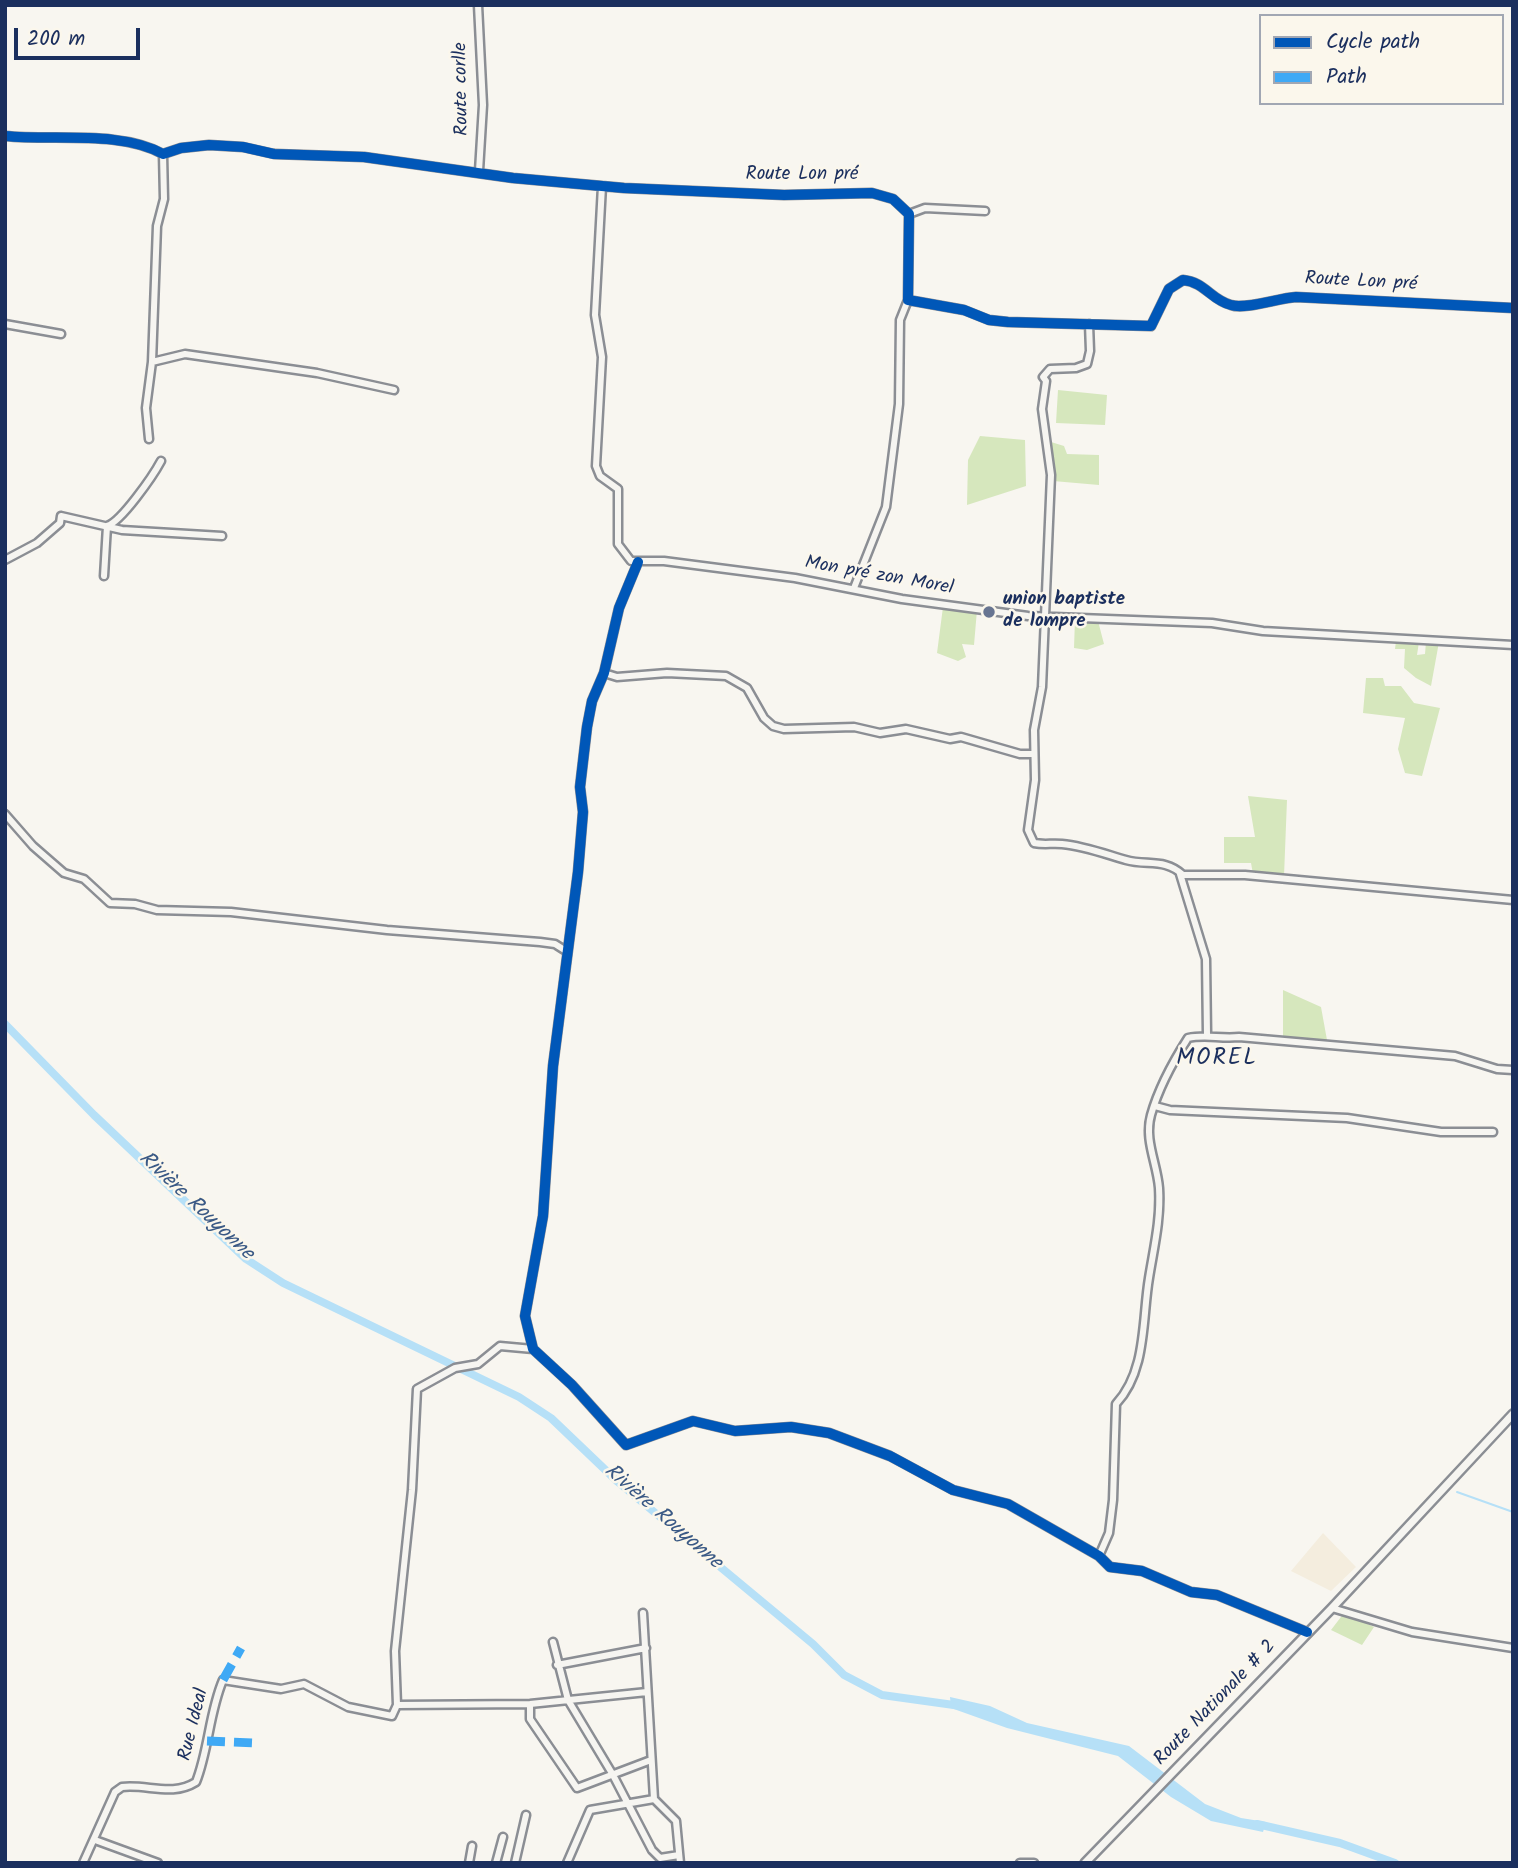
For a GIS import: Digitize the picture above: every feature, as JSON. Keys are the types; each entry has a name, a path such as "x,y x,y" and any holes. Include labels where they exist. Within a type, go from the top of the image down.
{"main road":[{"name":"Route Nationale # 2","path":"1085,1863 1332,1608 1513,1414"}],"street":[{"name":"Route corlle","path":"478,5 483,105 479,171"},
{"path":"5,136 106,139 146,146 163,154 164,199 157,226 152,362 145,425 149,439"},
{"name":"Route Lon pré","path":"163,154 181,148 209,145 243,147 274,154 364,157 414,166 602,186 784,195 872,193 893,199 909,214"},
{"path":"533,1349 526,1303 543,1216 554,1066 566,973 566,951 571,936 578,872 583,812 580,787 587,727 592,701 604,673 619,608 638,562 631,561 618,544 618,489 600,476 596,466 603,358 595,315 602,186"},
{"path":"854,588 886,507 899,404 900,320 908,300 909,214 925,208 985,211"},
{"name":"Route Lon pré","path":"908,300 964,310 1008,323 1151,326 1169,289 1183,280 1202,284 1220,302 1236,307 1296,297 1513,308"},
{"path":"5,324 61,334"},
{"path":"1089,324 1090,351 1087,364 1076,368 1050,369 1043,377 1046,381 1042,409 1051,475 1042,687 1034,730 1035,780 1028,833 1034,843 1065,844 1126,860 1159,862 1174,866 1183,875 1245,875 1387,886 1513,900"},
{"path":"152,362 185,354 317,373 394,390"},
{"path":"107,526 116,521 137,497 161,461"},
{"path":"5,560 37,543 60,523 61,516 122,530 222,536"},
{"path":"104,576 107,526"},
{"name":"Mon pré zon Morel","path":"638,562 678,562 854,588 959,608 1045,617 1212,623 1263,631 1513,645"},
{"path":"604,673 617,677 667,673 726,676 747,688 764,718 773,726 785,729 854,727 880,733 906,729 950,738 961,737 1020,754 1033,754"},
{"path":"5,814 33,846 64,873 84,879 110,903 135,904 157,910 231,912 387,930 540,942 555,944 566,951"},
{"path":"1180,872 1206,958 1207,1034"},
{"path":"1099,1556 1109,1533 1113,1500 1116,1404 1125,1394 1141,1348 1148,1280 1159,1222 1159,1186 1149,1145 1151,1116 1188,1038 1207,1034 1222,1039 1239,1037 1455,1056 1497,1069 1513,1070"},
{"path":"1155,1106 1170,1110 1347,1118 1441,1132 1493,1132"},
{"path":"647,1692 530,1704 397,1705 395,1651 412,1490 417,1389 455,1368 478,1364 500,1346 533,1349 572,1385 626,1445 693,1421 735,1431 791,1427 829,1433 890,1456 953,1490 1008,1504 1099,1556 1110,1567 1142,1572 1191,1592 1217,1595 1307,1632"},
{"path":"1332,1608 1412,1632 1513,1648"},
{"path":"553,1642 568,1700 613,1775 657,1857 680,1859 676,1821 654,1799 643,1613"},
{"path":"557,1665 646,1647"},
{"name":"Rue Ideal","path":"83,1863 115,1792 122,1787 170,1791 186,1788 196,1782 206,1748 214,1702 223,1681 281,1689 304,1684 348,1707 392,1716 397,1705"},
{"path":"530,1704 530,1719 577,1788 651,1760"},
{"path":"567,1863 588,1813 595,1808 654,1799"},
{"path":"514,1863 526,1815"},
{"path":"496,1863 502,1837"},
{"path":"95,1840 158,1863"},
{"path":"469,1863 472,1846"},
{"path":"1020,1863 1034,1863"}],"shaded area":[{"path":"1323,1533 1356,1567 1331,1591 1291,1571"}],"green space":[{"path":"1058,390 1107,395 1105,425 1056,423"},
{"path":"980,436 1025,440 1026,486 967,505 968,460"},
{"path":"1051,442 1064,446 1067,454 1099,455 1099,485 1053,481"},
{"path":"943,607 977,610 974,645 962,644 966,657 958,661 937,653"},
{"path":"1075,619 1098,621 1104,644 1087,650 1074,648"},
{"path":"1396,641 1419,642 1417,655 1425,654 1426,642 1439,642 1431,686 1404,668 1405,649 1395,649"},
{"path":"1366,678 1383,678 1385,686 1401,686 1414,703 1440,708 1422,776 1405,773 1398,749 1405,718 1363,713"},
{"path":"1248,796 1287,800 1284,876 1253,874 1251,863 1224,863 1224,837 1255,837"},
{"path":"1283,990 1321,1007 1327,1040 1283,1038"},
{"path":"1344,1613 1374,1627 1362,1645 1331,1630"}],"water":[{"path":"950,1697 990,1706 1027,1723 1129,1746 1205,1804 1241,1818 1266,1822 1263,1832 1211,1821 1171,1797 1118,1756 1007,1728 951,1708"}],"waterway":[{"name":"Rivière Rouyonne","path":"5,1024 94,1115 246,1259 283,1283 519,1397 551,1418 618,1482 813,1644 844,1675 882,1695 961,1706"},
{"path":"1457,1492 1513,1512"},
{"name":"Rivière Rouyonne","path":"1257,1824 1340,1843 1395,1863"}],"marked path":[{"path":"223,1680 241,1648"},
{"path":"207,1741 255,1743"}],"cycle path":[{"path":"5,136 107,139 146,147 163,154 181,148 209,145 243,147 274,154 364,157 513,178 624,188 784,195 872,193 893,199 909,214 908,300 964,310 989,320 1151,326 1169,289 1183,280 1197,284 1224,303 1237,306 1296,297 1513,308"},
{"path":"638,562 619,608 604,673 592,701 587,727 580,787 583,812 578,872 553,1066 543,1216 525,1316 533,1349 572,1385 626,1445 693,1421 735,1431 791,1427 829,1433 890,1456 953,1490 1008,1504 1099,1556 1110,1567 1142,1571 1191,1592 1217,1595 1307,1632"}],"place":[{"name":"union baptiste de lompre","path":"989,612"}],"district":[{"name":"MOREL","path":"1217,1060"}]}
